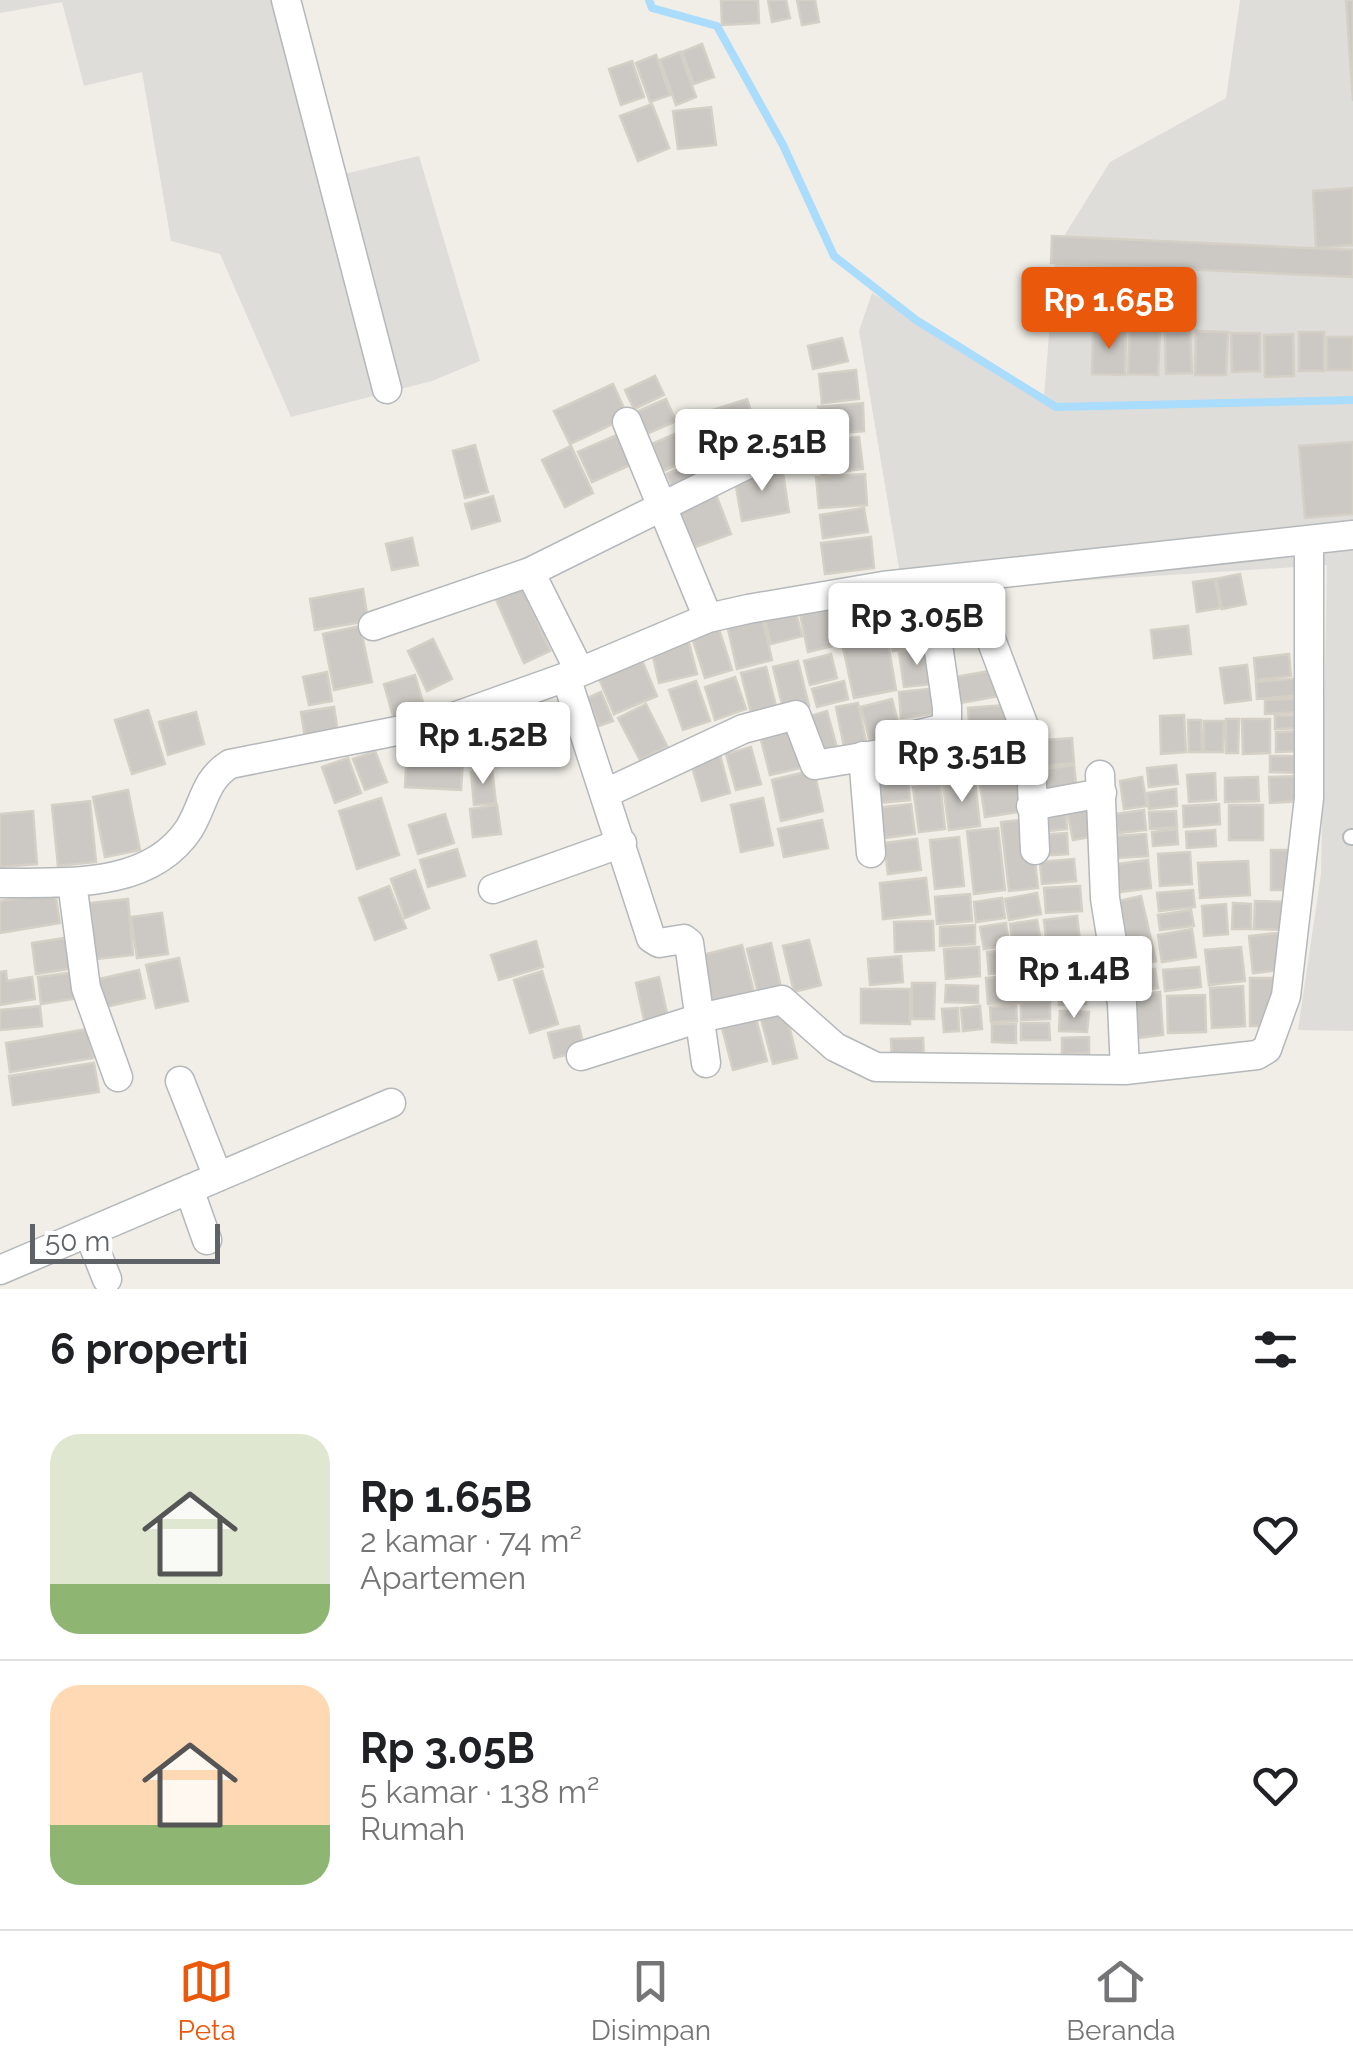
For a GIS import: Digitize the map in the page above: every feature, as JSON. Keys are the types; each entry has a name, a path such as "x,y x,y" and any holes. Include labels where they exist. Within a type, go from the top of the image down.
{"street":[{"path":"286,0 387,389"},
{"path":"627,422 708,618"},
{"path":"373,626 530,572 760,458"},
{"path":"0,883 114,877 155,862 174,848 191,826 208,783 230,764 437,722 573,674 708,618 883,586 1353,535"},
{"path":"580,1056 700,1018 782,1000 836,1047 876,1067 1125,1070 1257,1054 1274,1040 1286,996 1309,798 1309,541"},
{"path":"530,572 573,674 651,938 659,943 690,943 706,1063"},
{"path":"968,579 1030,742 1035,850"},
{"path":"606,793 743,729 796,715 812,764 898,751 907,737 941,730 946,723 929,582"},
{"path":"863,756 871,853"},
{"path":"1031,806 1101,784 1104,898 1122,1004 1125,1070"},
{"path":"492,889 622,843"},
{"path":"72,882 86,988 118,1077"},
{"path":"180,1081 218,1177"},
{"path":"0,1270 391,1103"},
{"path":"189,1189 208,1240"},
{"path":"88,1234 107,1279"}],"shaded area":[{"path":"0,0 292,0 340,175 419,156 480,361 432,381 291,417 220,254 171,241 142,72 84,86 62,2 0,13"},
{"path":"1240,0 1353,0 1353,1031 1298,1030 1321,874 1327,565 903,592 859,331 872,293 1044,396 1056,249 1110,162 1226,98"}],"building":[{"path":"721,0 758,0 759,23 722,25"},
{"path":"768,0 786,0 790,18 772,22"},
{"path":"797,0 815,0 819,22 802,25"},
{"path":"1346,0 1353,0 1353,101"},
{"path":"702,44 714,77 694,84 682,52"},
{"path":"680,52 696,97 676,105 660,60"},
{"path":"656,55 670,95 650,102 636,63"},
{"path":"632,61 644,97 621,105 609,69"},
{"path":"652,104 669,148 638,161 620,116"},
{"path":"711,107 716,145 678,149 673,111"},
{"path":"1353,188 1353,245 1316,248 1313,191"},
{"path":"1052,236 1353,250 1353,277 1051,263"},
{"path":"1093,328 1126,329 1125,375 1092,374"},
{"path":"1130,328 1160,330 1158,375 1128,374"},
{"path":"1196,331 1228,332 1226,375 1195,375"},
{"path":"1165,332 1190,332 1192,373 1166,374"},
{"path":"1299,332 1324,332 1324,371 1299,371"},
{"path":"1231,333 1260,333 1260,371 1232,372"},
{"path":"1293,334 1294,376 1265,377 1264,335"},
{"path":"1327,337 1353,337 1353,370 1327,370"},
{"path":"842,338 848,361 813,369 808,346"},
{"path":"856,370 859,399 822,403 819,374"},
{"path":"655,376 664,395 634,409 625,390"},
{"path":"613,384 628,417 570,444 554,411"},
{"path":"666,399 676,421 644,435 634,413"},
{"path":"747,399 760,440 713,456 700,414"},
{"path":"863,403 864,431 820,435 818,407"},
{"path":"689,428 701,454 663,471 652,444"},
{"path":"617,435 630,465 592,482 578,452"},
{"path":"859,437 863,469 822,474 818,442"},
{"path":"1353,442 1353,514 1305,518 1299,446"},
{"path":"475,445 488,492 465,498 453,451"},
{"path":"571,446 593,493 565,507 542,460"},
{"path":"700,459 710,482 676,496 667,474"},
{"path":"782,467 789,512 742,521 734,475"},
{"path":"865,474 867,505 819,508 816,477"},
{"path":"715,492 731,534 682,552 666,511"},
{"path":"493,496 500,521 472,529 465,504"},
{"path":"864,508 868,532 823,538 820,515"},
{"path":"871,537 874,568 825,574 821,543"},
{"path":"412,538 418,565 392,570 386,544"},
{"path":"1240,574 1246,604 1222,609 1216,579"},
{"path":"1215,579 1220,608 1197,612 1193,582"},
{"path":"522,586 550,651 524,663 495,597"},
{"path":"363,589 368,621 315,630 310,599"},
{"path":"919,598 929,643 893,651 883,606"},
{"path":"862,599 865,614 839,619 836,604"},
{"path":"829,602 837,645 808,652 799,609"},
{"path":"795,609 802,636 771,644 764,617"},
{"path":"761,612 772,660 737,669 726,620"},
{"path":"860,620 862,630 885,625 896,690 854,698 838,624"},
{"path":"717,623 732,670 705,678 690,631"},
{"path":"360,626 372,682 334,690 323,634"},
{"path":"1188,626 1191,654 1154,658 1151,630"},
{"path":"433,639 452,679 427,691 408,651"},
{"path":"688,639 697,674 659,683 651,648"},
{"path":"929,648 934,684 904,687 899,652"},
{"path":"831,654 837,678 810,685 804,661"},
{"path":"1289,654 1291,676 1256,680 1254,658"},
{"path":"641,658 657,696 614,714 598,676"},
{"path":"798,661 809,706 784,712 773,667"},
{"path":"1247,665 1251,700 1225,703 1220,668"},
{"path":"766,667 778,714 753,721 741,673"},
{"path":"995,670 999,696 955,704 950,678"},
{"path":"327,672 332,701 309,705 303,677"},
{"path":"415,675 424,706 393,716 384,684"},
{"path":"735,677 746,709 715,720 705,687"},
{"path":"1302,678 1303,695 1257,699 1256,682"},
{"path":"696,681 710,721 683,730 669,690"},
{"path":"844,681 848,699 817,707 812,689"},
{"path":"937,688 940,713 901,718 899,692"},
{"path":"601,692 613,721 599,726 588,698"},
{"path":"1303,698 1303,712 1265,714 1265,700"},
{"path":"892,699 903,742 872,750 861,707"},
{"path":"858,703 866,742 844,747 836,707"},
{"path":"646,704 667,746 640,760 618,718"},
{"path":"1006,705 1008,731 970,734 968,708"},
{"path":"334,707 339,739 306,744 301,712"},
{"path":"148,710 165,764 132,774 115,720"},
{"path":"827,711 837,748 811,756 800,719"},
{"path":"196,712 204,744 168,755 159,722"},
{"path":"1184,715 1186,752 1161,754 1160,716"},
{"path":"1303,715 1304,728 1275,729 1275,716"},
{"path":"1226,719 1239,719 1238,753 1226,753"},
{"path":"1242,719 1270,719 1270,753 1243,754"},
{"path":"1188,720 1201,720 1202,752 1189,752"},
{"path":"1204,721 1224,721 1223,752 1204,752"},
{"path":"798,723 809,766 770,775 759,732"},
{"path":"408,731 465,734 461,790 405,787"},
{"path":"1302,731 1303,751 1276,752 1276,732"},
{"path":"491,733 496,765 473,769 468,737"},
{"path":"939,734 942,774 915,776 912,737"},
{"path":"981,737 985,775 946,780 942,741"},
{"path":"1072,738 1074,763 1037,767 1034,741"},
{"path":"1008,741 1010,774 988,774 987,742"},
{"path":"751,747 761,784 736,790 726,754"},
{"path":"375,751 387,782 365,790 353,759"},
{"path":"720,755 730,793 702,801 691,763"},
{"path":"1270,756 1302,756 1302,773 1270,772"},
{"path":"348,758 361,793 335,803 322,767"},
{"path":"906,761 910,800 868,804 865,764"},
{"path":"1074,765 1077,793 1040,798 1037,770"},
{"path":"1176,765 1178,784 1149,787 1147,768"},
{"path":"492,769 496,803 474,805 471,772"},
{"path":"814,770 823,811 781,821 772,780"},
{"path":"1215,773 1216,800 1189,802 1187,775"},
{"path":"1300,776 1301,801 1270,803 1269,777"},
{"path":"1142,777 1147,806 1124,809 1120,781"},
{"path":"1258,777 1259,801 1225,802 1225,778"},
{"path":"1019,778 1024,811 985,817 980,784"},
{"path":"975,781 980,826 949,830 943,785"},
{"path":"940,784 945,829 919,832 913,787"},
{"path":"1176,789 1177,806 1149,809 1147,793"},
{"path":"128,790 140,850 105,857 93,797"},
{"path":"381,798 399,855 357,869 339,811"},
{"path":"763,798 773,845 741,852 731,805"},
{"path":"90,801 96,862 58,866 52,805"},
{"path":"911,804 915,834 877,839 873,808"},
{"path":"1093,804 1100,835 1073,840 1067,810"},
{"path":"1219,804 1220,824 1184,827 1183,806"},
{"path":"497,805 501,834 473,837 470,809"},
{"path":"1229,805 1263,805 1263,840 1229,840"},
{"path":"1065,806 1067,829 1039,832 1037,808"},
{"path":"1144,810 1146,830 1118,833 1116,814"},
{"path":"33,811 37,864 0,867 0,814"},
{"path":"1176,811 1177,827 1150,829 1149,812"},
{"path":"445,814 454,843 418,854 409,825"},
{"path":"1030,819 1038,888 1009,891 1001,822"},
{"path":"822,820 828,848 784,857 778,829"},
{"path":"998,828 1005,890 974,894 967,831"},
{"path":"1177,829 1178,844 1153,846 1152,832"},
{"path":"1215,830 1216,846 1187,848 1186,832"},
{"path":"1067,833 1068,854 1039,856 1037,835"},
{"path":"1146,834 1148,856 1117,858 1115,836"},
{"path":"959,837 964,886 935,889 930,840"},
{"path":"917,839 921,870 888,874 884,843"},
{"path":"457,849 465,876 428,887 420,860"},
{"path":"1271,850 1293,850 1293,890 1271,890"},
{"path":"1190,852 1192,884 1160,886 1158,854"},
{"path":"1074,859 1076,881 1042,884 1040,862"},
{"path":"1148,860 1151,888 1120,892 1117,864"},
{"path":"1248,861 1250,895 1200,898 1198,863"},
{"path":"415,870 429,908 405,918 391,879"},
{"path":"926,878 930,914 883,919 880,883"},
{"path":"389,886 406,928 375,940 359,898"},
{"path":"1080,886 1082,911 1046,913 1044,888"},
{"path":"1193,890 1195,907 1159,911 1157,893"},
{"path":"55,892 60,923 0,933 0,901"},
{"path":"1037,893 1041,914 1009,920 1005,899"},
{"path":"970,894 972,921 937,924 935,897"},
{"path":"1141,896 1156,961 1130,967 1115,902"},
{"path":"1002,898 1005,918 976,922 974,902"},
{"path":"128,899 133,955 95,959 90,903"},
{"path":"1255,901 1291,902 1290,930 1254,929"},
{"path":"1233,903 1251,904 1251,929 1232,929"},
{"path":"1226,904 1228,934 1204,936 1202,906"},
{"path":"1191,910 1194,926 1160,930 1158,915"},
{"path":"162,913 168,954 137,958 131,917"},
{"path":"1077,916 1081,949 1048,954 1044,920"},
{"path":"1037,920 1041,942 1013,946 1010,924"},
{"path":"933,921 934,950 895,952 894,922"},
{"path":"1006,923 1009,945 984,949 980,927"},
{"path":"975,925 975,944 940,946 940,927"},
{"path":"1192,929 1196,957 1162,962 1158,935"},
{"path":"1278,933 1281,970 1253,973 1249,936"},
{"path":"71,937 75,968 36,974 32,943"},
{"path":"809,940 821,985 794,992 783,946"},
{"path":"536,941 543,967 499,980 491,955"},
{"path":"771,943 783,996 760,1001 747,949"},
{"path":"742,945 756,1000 714,1011 699,956"},
{"path":"1043,946 1046,971 1020,974 1017,949"},
{"path":"979,947 980,976 946,979 944,949"},
{"path":"1241,947 1245,981 1209,985 1205,950"},
{"path":"1014,950 1016,971 989,974 987,952"},
{"path":"1076,955 1080,977 1053,982 1050,960"},
{"path":"901,956 903,982 870,985 868,959"},
{"path":"179,958 188,1001 156,1008 146,965"},
{"path":"1199,967 1201,987 1165,991 1163,970"},
{"path":"1155,969 1158,988 1134,991 1132,972"},
{"path":"139,970 145,998 105,1007 99,979"},
{"path":"6,971 7,981 32,977 35,999 0,1005 0,972"},
{"path":"542,971 558,1024 530,1033 514,980"},
{"path":"76,972 79,998 41,1004 38,977"},
{"path":"1049,974 1051,996 1022,998 1020,976"},
{"path":"1017,976 1019,1003 988,1004 986,978"},
{"path":"659,977 668,1018 645,1024 636,983"},
{"path":"1250,978 1276,978 1276,1026 1250,1026"},
{"path":"912,983 935,983 934,1019 912,1019"},
{"path":"1086,983 1086,1004 1059,1005 1058,985"},
{"path":"946,985 978,986 978,1003 945,1002"},
{"path":"1243,986 1245,1026 1212,1028 1210,988"},
{"path":"861,989 910,989 910,1024 861,1023"},
{"path":"1160,992 1163,1035 1137,1038 1134,995"},
{"path":"1205,995 1206,1032 1168,1033 1167,996"},
{"path":"1050,1001 1050,1019 1021,1020 1021,1002"},
{"path":"784,1005 797,1058 773,1064 759,1011"},
{"path":"1016,1005 1017,1021 991,1022 990,1007"},
{"path":"40,1006 42,1026 0,1030 0,1010"},
{"path":"980,1006 982,1029 963,1031 961,1008"},
{"path":"753,1007 767,1061 733,1070 719,1016"},
{"path":"958,1008 959,1031 944,1032 942,1009"},
{"path":"1060,1011 1089,1012 1087,1032 1059,1031"},
{"path":"1021,1023 1049,1023 1050,1040 1021,1040"},
{"path":"992,1024 1016,1024 1016,1043 992,1042"},
{"path":"579,1026 585,1050 554,1058 548,1033"},
{"path":"88,1029 93,1058 10,1072 6,1043"},
{"path":"1089,1037 1089,1053 1062,1054 1062,1038"},
{"path":"923,1038 924,1062 892,1064 891,1039"},
{"path":"94,1063 99,1092 13,1105 9,1076"}],"waterway":[{"path":"649,0 652,8 717,26 783,145 834,256 916,320 1056,407 1353,400"}]}
